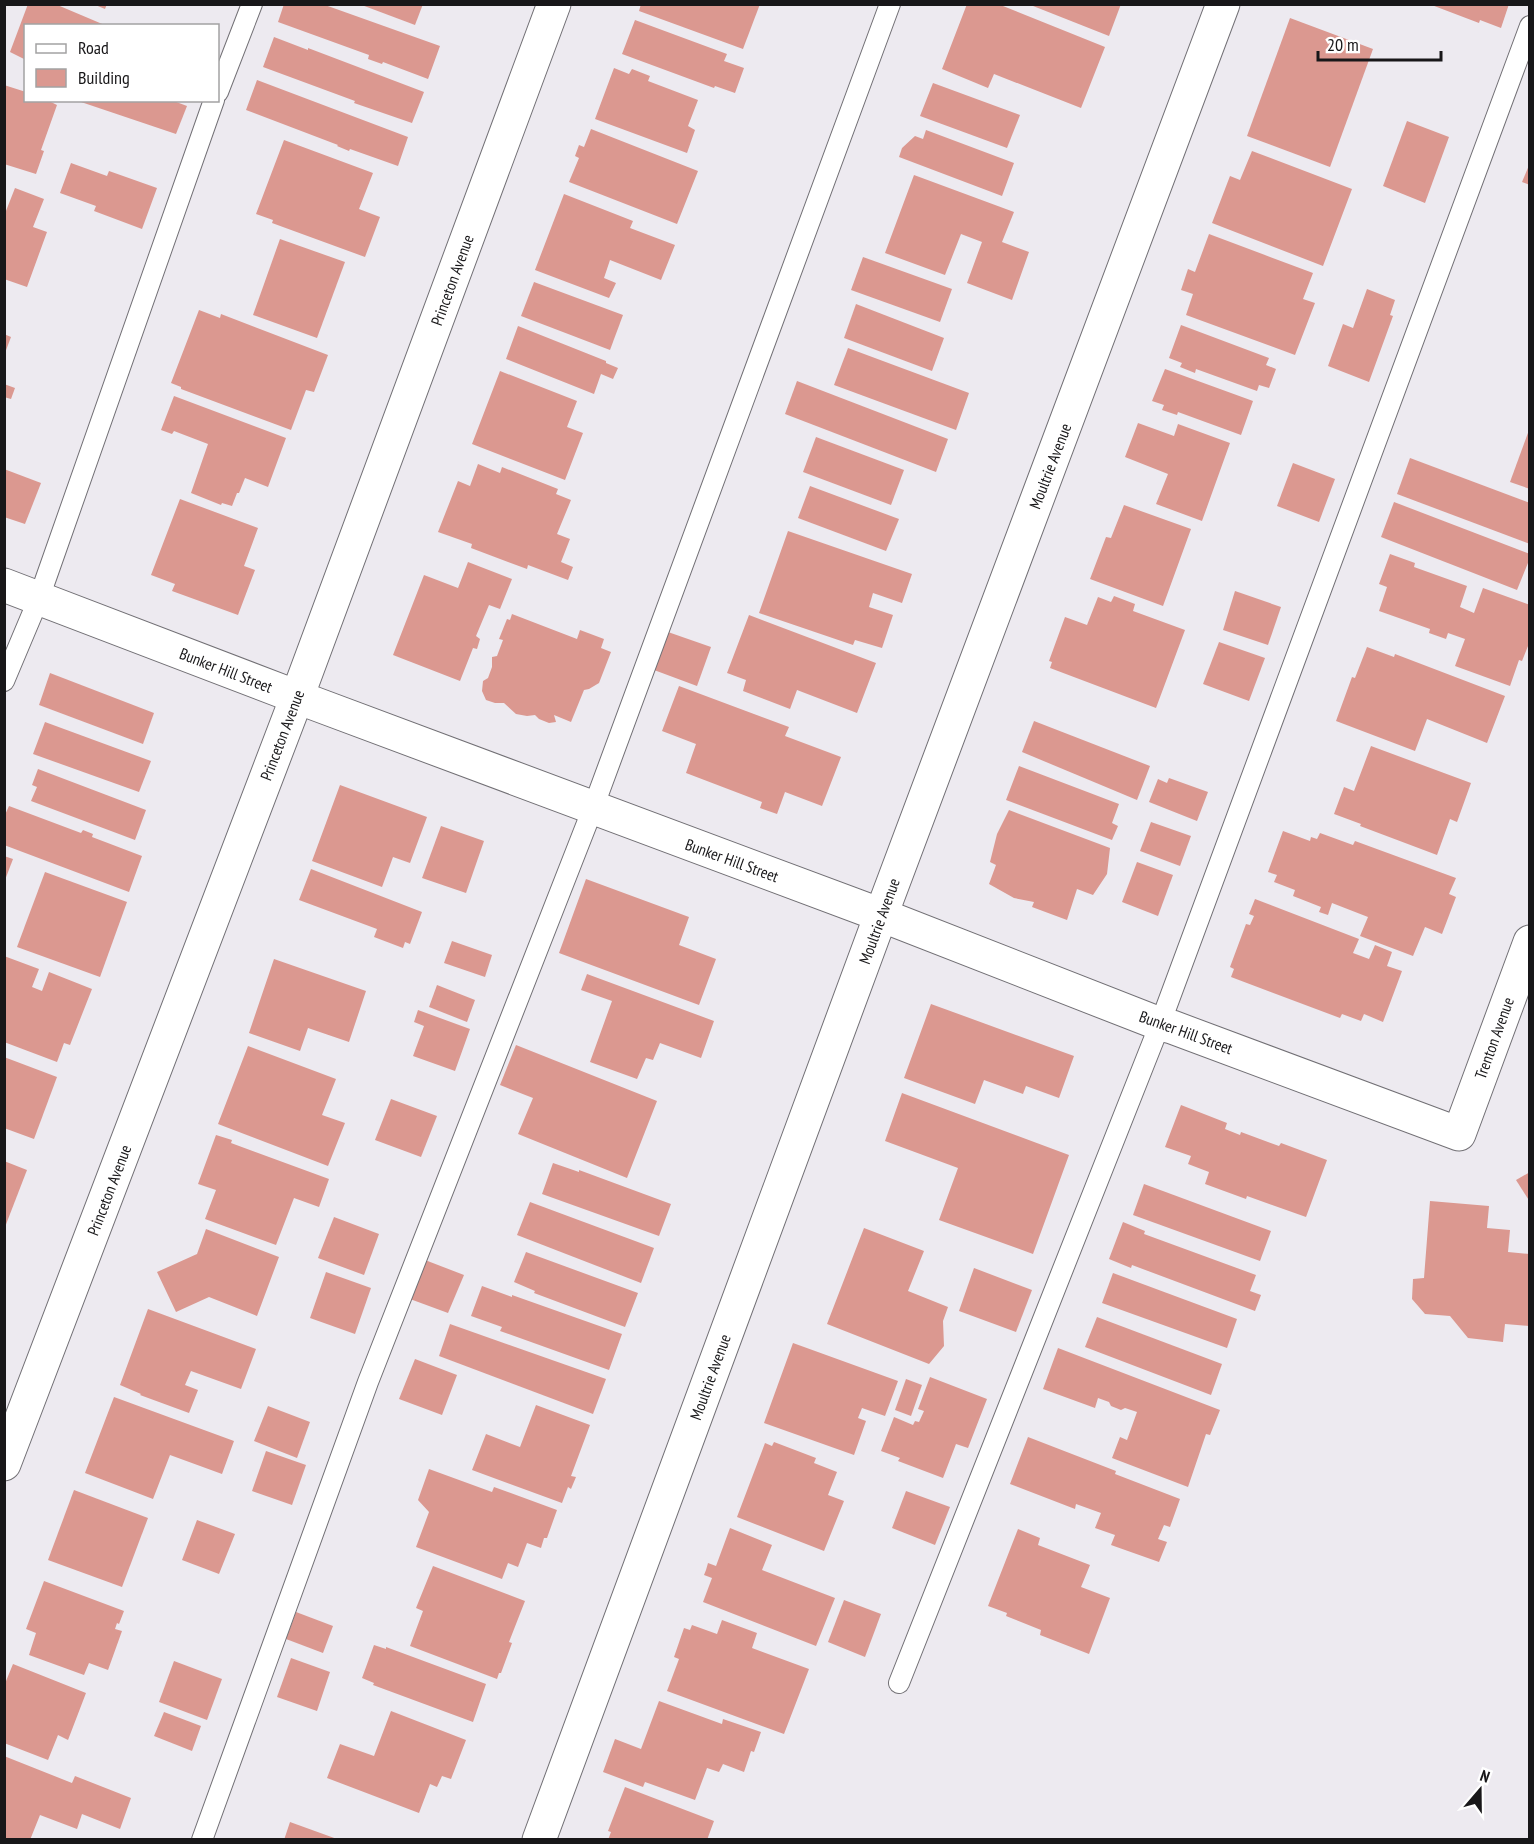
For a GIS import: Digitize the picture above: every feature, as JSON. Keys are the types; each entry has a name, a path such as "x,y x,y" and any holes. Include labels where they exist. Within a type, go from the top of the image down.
{"street":[{"name":"Princeton Avenue","path":"4,1464 297,697 554,4"},
{"name":"Moultrie Avenue","path":"539,1839 881,915 1223,4"},
{"name":"Bunker Hill Street","path":"4,585 881,915 1161,1024 1460,1134"},
{"name":"Trenton Avenue","path":"1460,1134 1530,942"}],"lane":[{"path":"219,89 252,4"},
{"path":"202,1839 368,1382 593,808 890,4"},
{"path":"899,1683 1161,1024 1530,26"},
{"path":"4,681 39,598 213,102"}],"building":[{"path":"28,4 55,4 102,24 24,24 24,59 10,52"},
{"path":"93,4 107,4 105,9"},
{"path":"284,4 325,5 440,46 428,79 383,62 382,64 368,59 369,55 278,22"},
{"path":"359,4 423,4 415,25"},
{"path":"641,4 760,4 743,49 639,11"},
{"path":"967,4 998,4 1105,47 1081,108 994,74 988,88 942,69"},
{"path":"1028,4 1121,4 1109,36"},
{"path":"1429,4 1509,4 1501,28 1480,20 1479,23"},
{"path":"1290,18 1373,49 1330,167 1247,136"},
{"path":"635,20 727,54 724,61 744,68 735,93 715,86 714,88 622,54"},
{"path":"274,37 424,92 412,123 263,67"},
{"path":"614,68 629,74 632,69 650,76 648,81 698,100 688,126 695,130 687,153 595,119"},
{"path":"257,80 408,137 398,166 350,149 349,151 246,110"},
{"path":"933,83 1020,115 1007,148 920,116"},
{"path":"4,85 24,91 24,102 51,102 57,105 41,150 44,151 36,174 4,164"},
{"path":"81,102 176,102 187,106 176,134"},
{"path":"1407,121 1449,137 1425,203 1383,186"},
{"path":"591,129 698,171 677,224 569,182 579,158 575,156 579,145 584,147"},
{"path":"926,130 1014,163 1002,196 899,157 902,148 915,136 923,139"},
{"path":"284,140 373,173 359,209 380,217 365,257 272,223 273,220 256,214"},
{"path":"1252,151 1352,189 1323,266 1212,223 1230,176 1240,180"},
{"path":"71,163 107,176 109,171 157,188 142,229 94,211 96,206 60,193"},
{"path":"1530,163 1530,185 1522,182"},
{"path":"914,175 1014,212 1002,242 1029,252 1012,300 967,283 982,242 961,234 945,275 885,253"},
{"path":"15,188 44,199 33,227 47,232 27,287 4,279 4,216"},
{"path":"564,194 633,221 630,228 675,245 661,280 610,260 604,278 616,283 609,298 535,270"},
{"path":"1209,234 1313,273 1303,299 1315,303 1295,355 1186,315 1193,294 1181,290 1188,269 1195,272"},
{"path":"280,239 345,262 317,338 253,315"},
{"path":"863,257 952,289 940,322 851,290"},
{"path":"534,282 623,315 610,350 521,316"},
{"path":"1367,289 1395,300 1390,315 1393,316 1369,382 1328,366 1343,324 1353,328"},
{"path":"856,304 944,338 932,371 844,338"},
{"path":"199,310 220,318 221,314 328,355 314,392 306,390 291,430 181,389 171,383"},
{"path":"1181,325 1269,358 1266,365 1276,369 1269,388 1259,385 1257,391 1196,369 1195,373 1180,367 1182,363 1169,358"},
{"path":"518,326 606,361 618,368 613,379 601,374 594,394 506,359"},
{"path":"4,334 11,337 5,353 4,353"},
{"path":"848,348 969,393 956,430 834,385"},
{"path":"1165,369 1253,401 1241,435 1178,412 1177,415 1162,410 1164,405 1152,401"},
{"path":"500,371 577,401 567,427 583,433 565,480 472,444"},
{"path":"797,381 948,439 936,472 785,414"},
{"path":"4,384 15,388 11,399 4,397"},
{"path":"174,396 286,438 268,487 245,478 232,506 222,503 221,505 191,493 208,444 174,431 172,434 161,430"},
{"path":"1138,423 1174,436 1178,424 1230,443 1202,521 1156,504 1168,474 1125,457"},
{"path":"1530,430 1530,489 1510,482"},
{"path":"816,437 904,470 891,505 803,472"},
{"path":"1410,458 1530,503 1530,544 1397,494"},
{"path":"1293,463 1335,479 1319,522 1277,506"},
{"path":"478,464 500,473 502,467 558,489 556,494 571,500 557,534 570,539 561,562 573,567 568,580 528,565 527,569 471,548 472,544 438,532 458,481 470,486"},
{"path":"4,469 41,483 25,524 4,517"},
{"path":"810,486 899,519 886,551 798,518"},
{"path":"180,499 258,528 244,566 255,570 238,615 172,591 175,584 151,575"},
{"path":"1394,502 1530,554 1517,590 1381,537"},
{"path":"1124,505 1191,529 1163,606 1090,579 1106,537 1111,538"},
{"path":"788,531 912,574 902,603 873,593 869,607 893,615 882,648 855,640 853,645 759,613"},
{"path":"1390,554 1415,563 1414,567 1467,586 1460,607 1474,613 1483,588 1530,605 1528,638 1530,641 1522,661 1519,660 1510,686 1455,666 1465,639 1448,633 1446,639 1429,633 1430,629 1379,611 1387,587 1379,584"},
{"path":"468,562 512,579 500,609 489,605 476,636 480,639 477,649 473,648 460,681 393,655 424,575 458,588"},
{"path":"1235,591 1281,607 1268,645 1223,630"},
{"path":"1114,596 1135,604 1133,611 1185,630 1156,708 1050,668 1052,662 1049,661 1065,617 1087,625 1098,597 1111,602"},
{"path":"512,614 577,639 580,630 604,639 601,648 611,652 599,683 584,690 571,722 554,715 556,722 549,723 535,715 516,714 504,703 486,700 482,691 483,681 488,678 492,667 492,657 497,656 503,640 499,639 507,619 510,620"},
{"path":"749,615 876,663 857,713 797,690 790,709 743,691 746,680 727,673"},
{"path":"668,632 711,647 697,686 654,670"},
{"path":"1219,642 1265,658 1249,701 1203,684"},
{"path":"1367,647 1394,657 1395,654 1505,696 1487,743 1427,719 1415,751 1336,721 1352,677 1355,678"},
{"path":"50,673 154,713 143,744 39,705"},
{"path":"679,686 789,727 785,736 841,757 822,806 785,792 777,814 760,808 762,802 686,773 696,744 662,731"},
{"path":"1034,721 1150,766 1137,800 1022,752"},
{"path":"45,722 151,761 139,792 33,754"},
{"path":"1371,746 1471,783 1457,822 1450,819 1437,855 1334,814 1344,787 1354,791"},
{"path":"1019,766 1119,804 1112,823 1118,826 1112,840 1006,800"},
{"path":"38,769 146,810 135,840 31,801 37,787 32,785"},
{"path":"1169,778 1208,792 1197,821 1149,802 1158,779 1167,783"},
{"path":"340,785 427,817 410,863 393,857 382,887 312,861"},
{"path":"9,806 81,833 83,830 93,834 92,837 142,856 129,892 4,845 4,817"},
{"path":"1009,810 1110,848 1107,874 1093,895 1077,889 1067,920 1032,907 1034,902 1014,898 989,884 996,865 990,862 997,834"},
{"path":"1151,822 1191,836 1180,866 1140,851"},
{"path":"441,826 484,841 466,893 422,878"},
{"path":"1283,831 1310,841 1311,837 1317,839 1320,833 1353,845 1355,841 1456,878 1449,894 1456,897 1442,934 1425,927 1413,956 1360,936 1368,917 1332,903 1328,915 1319,912 1321,907 1293,896 1295,890 1274,882 1277,875 1268,872"},
{"path":"4,856 13,859 5,880 4,880"},
{"path":"1137,862 1173,875 1158,916 1122,902"},
{"path":"311,869 422,912 410,944 405,942 403,948 374,937 377,929 299,900"},
{"path":"45,872 127,902 100,977 17,947"},
{"path":"586,879 689,917 679,945 716,959 699,1005 559,953"},
{"path":"1255,899 1359,939 1353,953 1369,959 1375,945 1392,952 1387,966 1402,971 1383,1022 1364,1014 1361,1021 1342,1014 1340,1018 1231,977 1234,969 1230,967 1246,924 1250,925 1254,916 1249,914"},
{"path":"452,941 492,955 485,977 444,963"},
{"path":"4,956 39,969 32,987 42,991 49,972 92,989 70,1045 64,1043 57,1062 4,1042"},
{"path":"274,959 366,991 349,1042 308,1028 300,1051 249,1033"},
{"path":"587,974 714,1021 701,1058 660,1043 653,1060 646,1058 637,1079 590,1062 612,1001 581,990"},
{"path":"437,985 475,1000 467,1022 429,1007"},
{"path":"931,1004 1074,1056 1059,1098 1026,1086 1023,1094 984,1080 975,1104 904,1078"},
{"path":"418,1010 470,1029 455,1071 413,1056 424,1026 414,1022"},
{"path":"516,1045 657,1101 627,1178 518,1134 533,1098 500,1085"},
{"path":"248,1046 336,1079 322,1115 345,1123 328,1166 218,1124"},
{"path":"4,1057 57,1077 34,1139 4,1128"},
{"path":"902,1093 1069,1155 1033,1254 939,1220 958,1168 885,1141"},
{"path":"391,1099 437,1116 421,1157 375,1140"},
{"path":"1181,1105 1227,1123 1225,1129 1240,1135 1241,1132 1279,1146 1281,1143 1327,1160 1306,1217 1205,1184 1209,1172 1188,1164 1191,1156 1165,1147"},
{"path":"216,1135 232,1140 231,1143 329,1179 319,1207 294,1198 276,1245 205,1219 216,1190 198,1184"},
{"path":"4,1161 27,1170 5,1227 4,1227"},
{"path":"553,1163 579,1172 579,1170 671,1204 659,1236 542,1194"},
{"path":"1530,1172 1530,1202 1516,1180"},
{"path":"1144,1184 1271,1231 1260,1261 1133,1215"},
{"path":"1430,1201 1489,1206 1487,1228 1510,1230 1508,1252 1530,1254 1529,1326 1505,1324 1503,1342 1468,1338 1450,1316 1425,1314 1412,1299 1413,1279 1424,1278"},
{"path":"530,1202 654,1248 641,1283 517,1235"},
{"path":"334,1217 379,1234 364,1275 318,1258"},
{"path":"1123,1222 1145,1231 1144,1234 1256,1275 1250,1291 1261,1295 1255,1311 1132,1265 1131,1268 1109,1259"},
{"path":"864,1228 924,1251 908,1291 948,1307 943,1321 944,1346 929,1364 827,1324"},
{"path":"206,1229 279,1257 257,1316 209,1297 176,1312 157,1272 197,1254"},
{"path":"526,1252 638,1293 625,1327 534,1293 535,1291 514,1282"},
{"path":"425,1260 464,1275 448,1313 410,1299"},
{"path":"974,1268 1032,1290 1016,1332 959,1311"},
{"path":"326,1272 371,1288 355,1334 310,1318"},
{"path":"1113,1273 1237,1319 1227,1348 1102,1303"},
{"path":"482,1286 622,1334 609,1370 500,1331 502,1327 471,1316"},
{"path":"148,1309 256,1349 241,1389 191,1371 185,1385 198,1390 189,1413 120,1385"},
{"path":"1097,1317 1222,1364 1211,1395 1085,1347"},
{"path":"450,1324 606,1379 593,1414 439,1356"},
{"path":"793,1343 898,1381 885,1416 862,1408 858,1418 866,1421 854,1455 764,1423"},
{"path":"1058,1348 1220,1410 1210,1435 1206,1434 1188,1487 1112,1458 1120,1437 1127,1440 1137,1412 1125,1408 1121,1410 1098,1398 1095,1408 1043,1389"},
{"path":"415,1359 457,1375 442,1415 399,1399"},
{"path":"930,1377 987,1399 968,1448 956,1444 943,1478 898,1461 900,1458 881,1451 894,1417 913,1425 915,1421 919,1422 924,1411 918,1409"},
{"path":"906,1379 922,1385 911,1416 895,1410"},
{"path":"114,1397 234,1441 222,1474 170,1455 153,1499 85,1473"},
{"path":"536,1405 590,1425 571,1476 576,1477 571,1489 568,1487 562,1503 472,1470 486,1434 520,1447"},
{"path":"268,1406 310,1422 297,1458 254,1441"},
{"path":"1028,1437 1180,1499 1170,1527 1164,1525 1158,1539 1167,1542 1159,1562 1111,1545 1115,1535 1095,1528 1101,1513 1076,1504 1075,1509 1010,1484"},
{"path":"774,1442 816,1458 814,1463 837,1472 828,1495 844,1501 824,1551 737,1517 765,1443 772,1446"},
{"path":"266,1451 306,1465 292,1505 252,1491"},
{"path":"429,1469 492,1492 494,1487 557,1510 541,1548 527,1543 518,1567 508,1563 502,1579 416,1547 429,1512 418,1500"},
{"path":"74,1490 148,1518 122,1587 48,1560"},
{"path":"906,1491 950,1507 935,1545 892,1528"},
{"path":"197,1520 235,1534 219,1574 182,1560"},
{"path":"730,1528 772,1545 762,1570 835,1598 816,1646 703,1602 712,1578 704,1575 708,1563 716,1566"},
{"path":"1018,1529 1040,1538 1038,1545 1090,1565 1081,1587 1110,1598 1089,1654 1040,1635 1041,1630 988,1606"},
{"path":"433,1566 525,1601 509,1642 512,1643 497,1679 410,1646 423,1611 416,1608"},
{"path":"44,1581 124,1611 115,1629 122,1631 108,1670 89,1663 84,1675 29,1655 36,1633 26,1629"},
{"path":"844,1600 881,1614 865,1657 828,1642"},
{"path":"296,1612 333,1626 323,1653 286,1639"},
{"path":"722,1620 757,1633 752,1648 809,1669 784,1734 667,1691 679,1659 674,1657 684,1628 690,1630 692,1625 717,1634"},
{"path":"374,1645 386,1649 386,1647 486,1684 473,1722 373,1685 374,1683 362,1678"},
{"path":"291,1658 330,1672 317,1711 277,1697"},
{"path":"174,1661 222,1679 207,1720 159,1702"},
{"path":"13,1664 86,1693 68,1740 58,1735 48,1760 4,1743 4,1686"},
{"path":"659,1701 722,1724 723,1719 761,1732 744,1772 723,1764 719,1772 707,1768 695,1800 645,1782 643,1787 603,1772 615,1739 641,1749"},
{"path":"391,1711 466,1740 451,1779 442,1776 437,1787 430,1784 419,1813 327,1778 340,1744 374,1756"},
{"path":"164,1712 201,1726 192,1751 154,1736"},
{"path":"4,1756 72,1783 75,1776 131,1798 120,1829 82,1814 77,1829 40,1815 30,1840 4,1840"},
{"path":"625,1787 714,1821 707,1840 608,1840 611,1832 608,1831"},
{"path":"290,1822 337,1839 337,1840 284,1840"}]}
